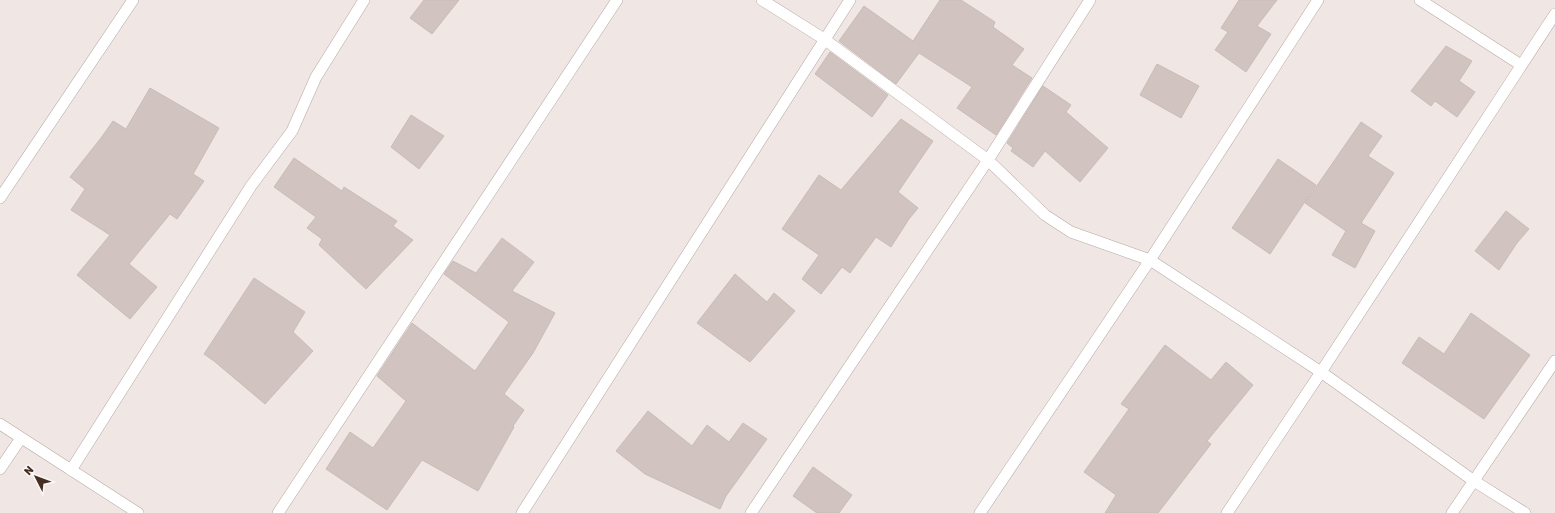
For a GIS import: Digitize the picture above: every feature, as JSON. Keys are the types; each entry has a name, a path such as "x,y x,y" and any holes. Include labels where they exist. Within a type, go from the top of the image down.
{"street":[{"path":"0,198 133,0"},
{"path":"71,470 250,186 292,131 316,77 364,0"},
{"path":"278,513 618,0"},
{"path":"762,0 824,39 988,160 1044,215 1071,232 1150,260 1321,372 1474,481 1525,513"},
{"path":"522,513 850,0"},
{"path":"751,513 988,160 1090,0"},
{"path":"980,513 1150,260 1318,0"},
{"path":"1420,0 1521,65"},
{"path":"1226,513 1321,372 1555,14"},
{"path":"1452,513 1555,361"},
{"path":"0,424 138,513"},
{"path":"0,469 21,438"}],"building":[{"path":"424,0 459,0 432,34 410,18"},
{"path":"940,0 961,0 995,22 993,27 1024,49 1012,65 1032,78 996,135 957,108 972,87 919,53 896,84 839,41 864,6 913,41"},
{"path":"1239,0 1277,0 1257,26 1271,34 1246,72 1215,50 1228,32 1221,28"},
{"path":"1446,46 1472,61 1459,81 1475,92 1457,117 1435,101 1431,106 1411,91"},
{"path":"830,52 888,95 872,117 815,74"},
{"path":"1157,64 1199,86 1181,118 1140,95"},
{"path":"1043,86 1071,105 1066,112 1108,148 1080,182 1045,151 1033,167 1011,151 1013,148 1007,143"},
{"path":"150,88 219,128 193,174 204,181 177,219 170,214 129,264 157,287 130,319 77,275 110,235 71,210 85,189 70,177 113,121 126,129"},
{"path":"411,115 444,136 419,169 391,147"},
{"path":"901,119 933,141 898,192 918,208 891,247 876,237 850,273 842,267 821,294 802,279 819,255 782,229 819,175 841,190"},
{"path":"1361,122 1382,136 1368,156 1394,173 1361,223 1375,231 1355,268 1332,255 1346,231 1305,203"},
{"path":"294,158 342,191 344,187 397,221 393,226 413,240 366,289 319,245 322,239 307,228 316,217 274,187"},
{"path":"1278,159 1316,185 1270,254 1232,228"},
{"path":"1506,211 1529,229 1517,243 1499,270 1475,251"},
{"path":"502,238 534,262 512,291 555,313 533,353 504,394 524,410 513,426 514,427 478,491 422,460 387,510 326,469 350,432 373,448 406,401 377,376 412,323 475,371 509,322 444,274 453,261 476,273"},
{"path":"735,274 767,302 774,293 795,311 750,362 697,323"},
{"path":"254,278 305,312 293,332 313,351 265,404 204,354"},
{"path":"1471,313 1530,355 1484,419 1402,363 1419,337 1444,354"},
{"path":"1165,345 1211,380 1226,362 1253,385 1207,441 1211,444 1158,513 1105,513 1116,495 1084,472 1129,409 1121,404"},
{"path":"648,411 692,446 707,425 729,442 743,423 767,439 726,496 720,509 645,474 616,451"},
{"path":"813,467 852,495 839,513 817,513 793,496"}]}
